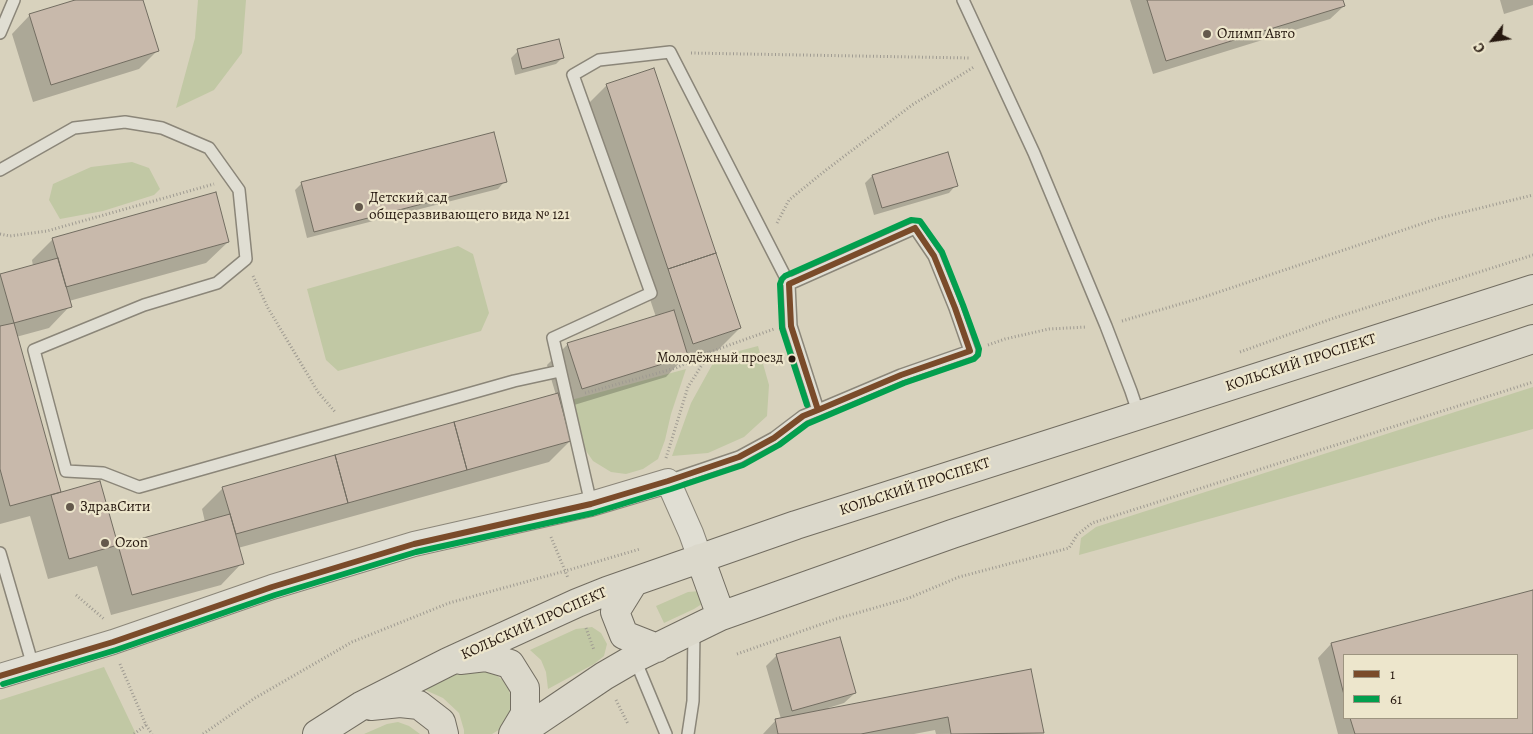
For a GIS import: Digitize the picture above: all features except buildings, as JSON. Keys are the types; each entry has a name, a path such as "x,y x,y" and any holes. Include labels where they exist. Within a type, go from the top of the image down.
{"main road":[{"name":"КОЛЬСКИЙ ПРОСПЕКТ","path":"518,734 604,676 628,629 633,583 796,525 1533,289"},
{"name":"КОЛЬСКИЙ ПРОСПЕКТ","path":"317,734 361,706 448,662 577,603 628,629 694,630 721,616 952,534 1533,339"},
{"path":"700,558 721,616"},
{"path":"448,662 486,657 510,664 524,688 526,714 512,734"},
{"path":"361,706 400,703 419,705 441,722 444,734"}],"street":[{"path":"0,676 113,642 272,586 414,544 591,504 667,470 700,558"}],"lane":[{"path":"0,33 14,0"},
{"path":"964,0 1034,154 1106,326 1139,415"},
{"path":"591,504 553,338 651,293 573,75 599,60 670,52 789,284 791,326 818,410"},
{"path":"0,170 74,128 125,122 162,128 209,148 239,190 246,259 217,283 144,305 34,350 66,471 103,473 139,488 514,380 560,371"},
{"path":"667,470 738,457 774,438 804,416 901,375 970,351 934,256 916,228 789,284"},
{"path":"0,553 34,666"},
{"path":"628,629 666,734"},
{"path":"688,734 693,701 694,630"}],"path":[{"path":"670,52 990,58"},
{"path":"767,242 789,200 912,105 990,58"},
{"path":"0,234 10,236 47,232 214,184 239,190"},
{"path":"970,351 1004,339 1048,329 1106,326 1204,296 1436,219 1533,195"},
{"path":"246,259 268,308 318,392 349,428"},
{"path":"566,397 676,368 710,352 772,329 791,326"},
{"path":"667,470 688,387 710,352"},
{"path":"737,654 836,619 909,598 959,577 1069,548 1078,535 1092,523 1533,382"},
{"path":"203,734 255,698 352,642 449,603"},
{"path":"113,642 119,662 146,725 152,734"},
{"path":"134,734 146,725"}],"green space":[{"path":"198,0 246,0 242,53 214,90 176,108 195,38"},
{"path":"132,162 149,168 160,189 154,195 103,211 60,219 49,200 53,184 91,167"},
{"path":"458,246 473,254 489,313 481,331 338,371 326,360 307,289"},
{"path":"758,346 769,385 767,416 744,437 708,453 672,456 691,403 712,365 724,355"},
{"path":"686,369 658,459 643,469 626,474 611,472 593,461 580,442 571,400"},
{"path":"1533,387 1533,429 1079,555 1081,538 1096,527"},
{"path":"700,591 705,602 664,623 656,606 688,592"},
{"path":"592,627 601,633 607,644 604,656 594,664 548,689 546,672 541,660 530,650 576,629"},
{"path":"104,667 136,734 0,734 0,700"},
{"path":"464,669 488,669 508,684 512,705 507,725 492,734 464,734 459,713 443,698 423,689"},
{"path":"398,722 409,726 420,734 364,734 387,724"}],"transit line":[{"name":"61","path":"3,684 116,650 275,595 416,552 593,513 743,465 779,445 807,424 904,383 974,359 978,355 979,349 963,305 942,252 920,221 911,220 782,279 780,284 782,328 807,405"},
{"name":"1","path":"915,228 934,256 970,351 901,375 818,410 791,326 789,284 915,228"},
{"name":"1","path":"0,676 113,642 272,587 414,544 591,504 668,481 739,457 774,438 803,416 818,410"}],"place":[{"name":"Олимп Авто","path":"1207,34"},
{"name":"Детский сад общеразвивающего вида № 121","path":"359,207"},
{"name":"Молодёжный проезд","path":"792,359"},
{"name":"ЗдравСити","path":"70,507"},
{"name":"Ozon","path":"105,543"}]}
